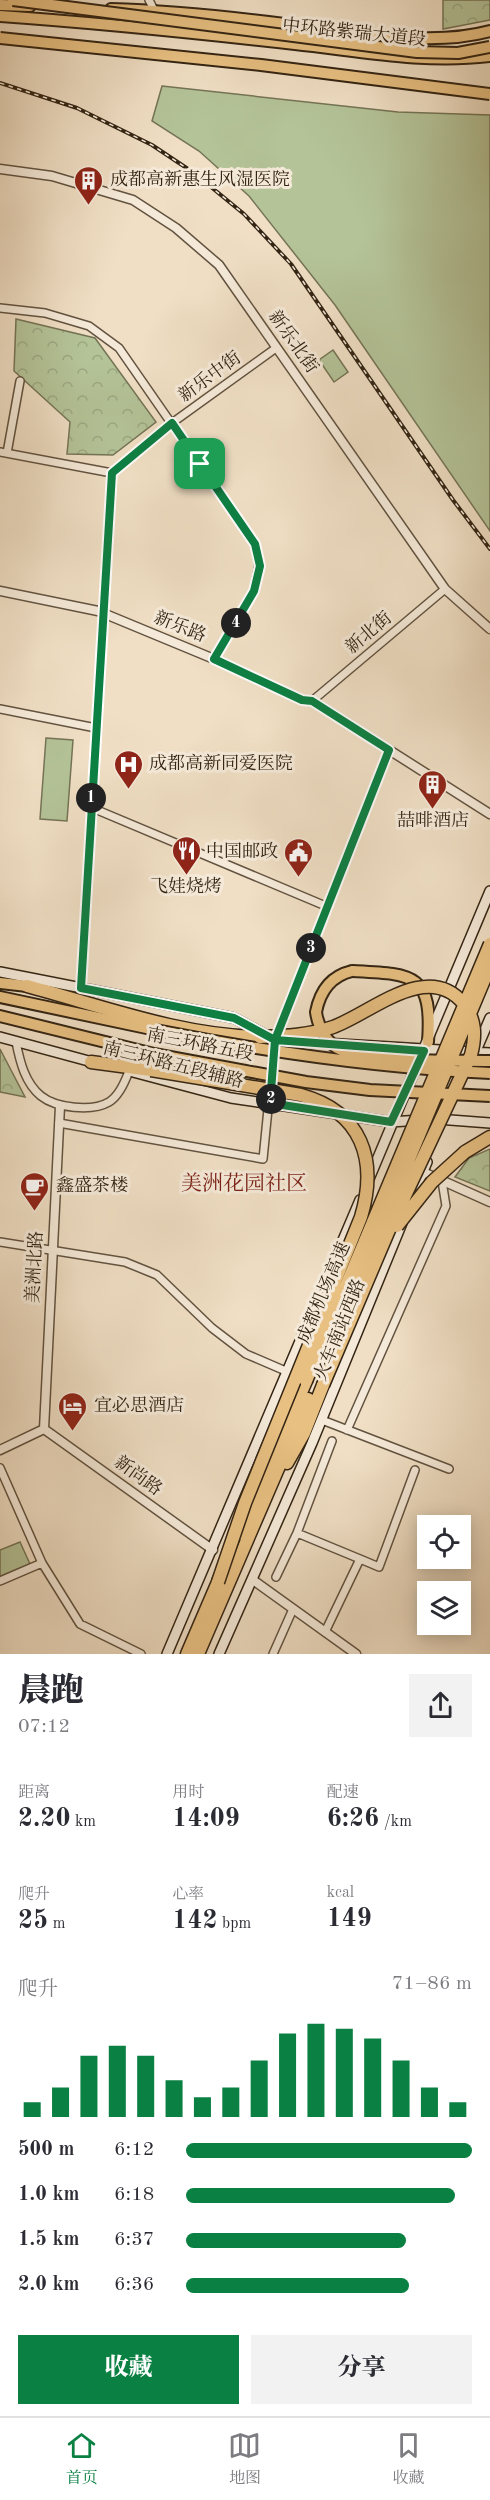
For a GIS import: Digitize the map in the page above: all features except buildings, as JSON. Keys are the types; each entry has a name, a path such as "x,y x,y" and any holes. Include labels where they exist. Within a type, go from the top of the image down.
{"highway":[{"name":"成都机场高速","path":"188,1654 311,1370 490,944"},
{"name":"成都机场高速","path":"198,1654 490,966"},
{"path":"27,986 179,1027 241,1037 287,1036 333,1027 396,995 423,987 444,990 455,995 472,1018 474,1042 471,1055 381,1249 304,1433 255,1521"},
{"path":"91,1062 291,1093 323,1103 341,1114 353,1128 365,1152 369,1174 368,1191 361,1217 245,1503 218,1582"},
{"path":"381,1249 403,1217 432,1182 465,1152 490,1137"}],"main road":[{"path":"13,0 417,52 458,53 490,47"},
{"name":"中环路紫瑞大道段","path":"0,5 152,5 399,37 445,38 490,31"},
{"name":"中环路紫瑞大道段","path":"0,16 160,29 398,57 458,60 490,56"},
{"path":"0,38 261,65 490,94"},
{"path":"167,1654 213,1550 490,891"},
{"path":"426,1046 430,1010 422,988 403,975 352,971 340,975 327,986 316,1012 324,1035 340,1050 396,1058 490,1061"},
{"path":"0,972 234,1018 275,1040 426,1046 490,1053"},
{"path":"0,983 27,986"},
{"name":"南三环路五段","path":"0,996 156,1030 321,1058 441,1071 490,1073"},
{"name":"南三环路五段","path":"0,1017 154,1054 306,1082 433,1094 490,1096"},
{"name":"火车南站西路","path":"219,1654 322,1420 423,1172 490,1018"},
{"name":"南三环路五段辅路","path":"0,1037 231,1098 391,1122 447,1119 490,1123"}],"street":[{"path":"152,5 160,29"},
{"name":"新乐北街","path":"0,169 52,176 133,200 167,222 219,265 445,589 490,629"},
{"path":"0,308 45,312 89,326 119,348 255,544 260,566 254,591 214,659"},
{"name":"新乐中街","path":"112,473 172,423 276,348"},
{"path":"20,381 4,452 112,473 90,807 81,988"},
{"name":"新北街","path":"312,701 445,589"},
{"name":"新乐路","path":"0,591 104,614 214,659 302,700 312,701 490,814"},
{"path":"0,709 96,729"},
{"path":"59,1123 263,1159 275,1040 389,750"},
{"path":"90,807 328,907"},
{"path":"16,1042 22,1071 41,1096 60,1106 79,1107 108,1103 124,1085 129,1071"},
{"name":"美洲北路","path":"44,1429 60,1106"},
{"path":"423,1172 490,1203"},
{"path":"347,1430 446,1206 442,1181"},
{"path":"0,1242 125,1262 157,1275 212,1328 246,1354 288,1372"},
{"path":"322,1420 449,1469"},
{"path":"0,1450 44,1429"},
{"name":"新尚路","path":"44,1429 213,1550"},
{"path":"276,1576 297,1533 332,1442"},
{"path":"0,1468 42,1563 80,1624 141,1654"},
{"path":"297,1533 380,1567 415,1470"},
{"path":"325,1632 360,1558"},
{"path":"0,1581 42,1563"},
{"path":"253,1580 356,1654"},
{"path":"273,1654 293,1609"}],"green space":[{"path":"443,0 490,0 490,20 443,29"},
{"path":"162,86 398,112 490,115 490,531 335,305 249,196 199,151 152,121"},
{"path":"16,319 95,338 156,422 113,455 67,454 70,422 14,371"},
{"path":"333,350 348,372 334,382 319,360"},
{"path":"46,738 73,740 67,821 40,819"},
{"path":"0,1049 25,1097 0,1092"},
{"path":"490,1149 490,1191 455,1177 469,1158"},
{"path":"20,1542 30,1564 0,1577 0,1550"}],"railway":[{"path":"0,83 77,108 152,145 194,173 244,214 291,264 453,500 490,549"}],"place":[{"name":"成都高新惠生风湿医院","path":"89,206"},
{"name":"成都高新同爱医院","path":"128,790"},
{"name":"喆啡酒店","path":"433,810"},
{"name":"飞娃烧烤","path":"186,876"},
{"name":"中国邮政","path":"299,878"},
{"name":"鑫盛茶楼","path":"35,1212"},
{"name":"宜必思酒店","path":"73,1432"}],"district":[{"name":"美洲花园社区","path":"244,1184"}],"route":[{"path":"200,464 172,423 112,473 90,807 81,988 234,1018 275,1040 270,1103 391,1122 424,1051 275,1040 389,750 312,701 302,700 214,659 254,591 260,566 255,544 200,464"}]}
